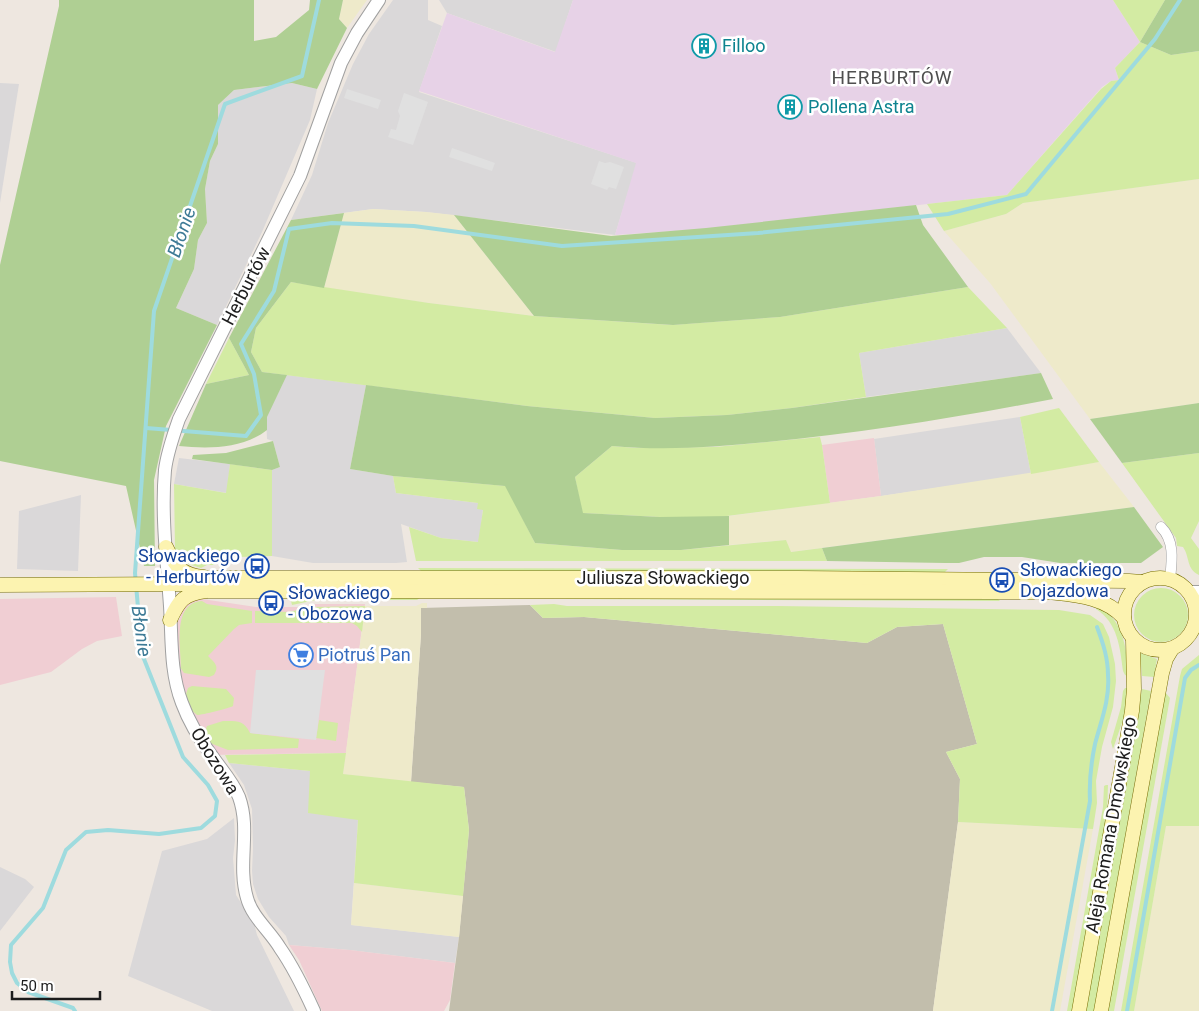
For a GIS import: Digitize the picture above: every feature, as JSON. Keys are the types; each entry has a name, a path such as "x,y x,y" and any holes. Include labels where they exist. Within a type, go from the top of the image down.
{"main road":[{"path":"166,546 173,562 181,570 209,584"},
{"name":"Juliusza Słowackiego","path":"209,584 799,578 1142,582"},
{"path":"1151,579 1170,579 1194,592 1198,617 1189,637 1181,645 1161,651 1150,650 1141,646 1133,639 1127,629 1124,607 1134,589 1142,582 1151,579"},
{"name":"Juliusza Słowackiego","path":"0,584 209,584 1047,592 1077,595 1106,603 1117,610 1124,618"},
{"path":"170,620 176,608 185,597 209,584"},
{"name":"Aleja Romana Dmowskiego","path":"1079,1011 1132,711 1134,689 1133,639"},
{"name":"Aleja Romana Dmowskiego","path":"1100,1011 1162,673 1166,658 1172,649"}],"street":[{"name":"Herburtów","path":"168,584 166,470 169,450 179,419 300,176 341,63 357,33 379,0"},
{"path":"1161,527 1171,542 1170,579"},
{"name":"Obozowa","path":"168,584 172,662 182,704 206,748 238,794 244,812 245,828 242,864 243,882 247,899 253,911 298,976 314,1011"}],"shaded area":[{"path":"343,0 367,0 347,28 339,19"},
{"path":"393,0 428,0 428,20 442,26 419,92 637,163 615,235 426,212 373,209 291,220 312,175 328,123 353,64 369,34"},
{"path":"439,0 573,0 556,52 447,13"},
{"name":"Pollena Astra","path":"573,0 1113,0 1140,42 1115,68 1119,80 1111,81 1102,87 1007,195 706,229 615,235 636,163 419,91 447,13 555,52"},
{"path":"0,83 19,84 0,203"},
{"path":"292,83 317,89 310,120 262,232 217,325 176,308 194,269 198,240 207,223 205,189 210,161 218,144 218,105 234,90"},
{"path":"347,89 381,100 378,109 344,98"},
{"path":"404,93 428,102 413,145 388,137 391,129 396,130 400,116 398,111"},
{"path":"452,148 495,163 492,171 449,157"},
{"path":"599,161 610,162 624,167 616,189 609,187 607,190 591,184"},
{"path":"1199,179 1199,403 1090,419 990,283 944,231 1006,214 1023,203"},
{"path":"373,209 454,215 534,316 324,288 344,213"},
{"path":"1007,328 1041,373 866,397 859,353"},
{"path":"287,375 366,385 350,469 393,476 396,493 478,503 483,509 479,542 441,538 401,524 407,562 313,563 272,556 272,470 280,467 273,441 267,439 266,417"},
{"path":"1020,417 1031,474 881,496 874,439"},
{"path":"874,438 881,496 830,503 822,445"},
{"path":"179,458 230,464 227,493 174,484"},
{"path":"1099,462 1134,507 790,552 786,540 729,545 729,516 881,496"},
{"path":"81,495 78,571 17,569 19,511"},
{"path":"116,597 122,636 97,641 82,649 51,672 0,685 0,599"},
{"path":"202,599 256,607 365,604 346,753 211,755 182,703 170,620 179,620 187,604 193,600"},
{"path":"427,603 427,608 421,608 411,782 343,774 365,606 416,606"},
{"path":"530,605 543,618 584,617 867,643 897,627 943,624 977,744 946,752 960,779 958,822 933,1011 449,1011 459,937 469,830 464,787 411,782 421,608"},
{"path":"256,670 325,670 316,740 250,733"},
{"path":"229,763 310,771 358,820 351,925 459,937 455,963 350,950 289,945 286,936 269,917 258,899 253,884 252,809 244,785"},
{"path":"234,818 235,840 233,858 236,895 254,923 257,935 294,1011 212,1011 128,976 162,851 207,839"},
{"path":"958,822 1093,829 1060,1011 933,1011"},
{"path":"1166,826 1199,826 1199,1011 1134,1011"},
{"path":"0,867 25,879 34,887 0,931"},
{"path":"354,883 463,896 459,937 351,925"},
{"path":"289,945 350,950 455,963 450,1000 444,1011 322,1011 299,960"}],"green space":[{"path":"59,0 254,0 254,41 276,37 309,10 310,0 343,0 339,19 347,28 317,89 292,83 234,90 218,105 218,144 210,161 205,189 207,223 198,240 194,269 176,308 217,325 166,426 154,480 155,566 144,566 126,486 0,461 0,265"},
{"path":"1113,0 1165,0 1140,42"},
{"path":"1165,0 1199,0 1199,51 1171,55 1140,42"},
{"path":"1140,42 1171,55 1199,51 1199,179 1023,203 1006,214 944,231 927,204 1007,195 1101,89 1111,81 1119,80 1115,68"},
{"path":"916,205 923,225 968,287 780,317 673,325 534,316 454,215 611,236 706,228"},
{"path":"344,213 324,288 291,282 256,328 251,352 262,372 287,375 267,417 267,430 247,441 225,446 179,446 206,384 249,375 229,338 291,220"},
{"path":"291,282 429,303 534,316 672,325 780,317 968,287 1007,328 859,353 866,397 727,415 655,418 527,406 262,372 251,352 256,328"},
{"path":"229,338 249,375 206,384"},
{"path":"1041,373 1053,399 910,424 803,438 690,448 612,446 575,477 583,513 660,517 729,516 729,545 681,550 622,550 535,543 505,486 393,476 350,469 366,385 527,406 655,418 727,415 792,408"},
{"path":"1199,403 1199,453 1122,463 1090,419"},
{"path":"1059,408 1099,462 1031,474 1020,417"},
{"path":"820,437 830,503 719,517 660,517 582,513 575,477 612,446 636,448 715,447"},
{"path":"273,441 280,467 272,470 192,459 193,455 226,453"},
{"path":"1199,453 1199,521 1191,538 1199,549 1199,575 1192,570 1183,547 1177,546 1176,538 1122,463"},
{"path":"230,464 272,470 272,556 235,557 201,568 188,564 179,556 175,549 174,484 226,493"},
{"path":"393,476 506,486 535,543 622,550 681,550 786,540 791,552 822,548 827,561 416,561 409,527 441,538 478,542 483,510 477,509 478,503 396,493"},
{"path":"1134,507 1163,547 1141,563 1060,563 1022,557 984,557 959,563 827,561 822,548"},
{"path":"418,568 948,569 945,572 421,571"},
{"path":"1156,588 1166,588 1176,592 1184,600 1188,615 1184,630 1176,638 1166,642 1156,642 1146,638 1138,630 1134,620 1134,610 1138,600 1146,592"},
{"path":"315,597 421,597 417,600 316,600 292,605 291,601"},
{"path":"563,597 998,599 1000,601 567,599"},
{"path":"202,601 207,604 252,611 252,623 239,625 208,656 216,667 214,675 209,677 184,673 180,667 180,627 182,617 186,609 192,604"},
{"path":"554,604 567,606 778,606 1059,610 1090,615 1103,624 1109,637 1115,664 1116,681 1113,707 1102,747 1096,781 1097,803 1093,829 958,822 960,779 946,752 977,744 943,624 897,627 867,643 584,617 543,618 530,605"},
{"path":"365,606 362,632 352,623 255,623 255,611 288,612 312,607"},
{"path":"1096,607 1113,618 1118,626 1127,656 1128,676 1123,671 1117,637 1109,621"},
{"path":"1140,653 1157,659 1154,677 1142,676"},
{"path":"1199,655 1199,826 1166,826 1134,1011 1121,1011 1180,676 1182,669"},
{"path":"192,686 226,689 234,698 233,706 197,715 190,709 186,694 188,688"},
{"path":"1125,688 1128,688 1125,714 1113,749 1111,742"},
{"path":"1142,689 1151,691 1094,1011 1085,1011"},
{"path":"1165,692 1170,698 1114,1011 1108,1011"},
{"path":"319,720 338,723 336,741 316,738"},
{"path":"223,721 243,723 250,733 299,739 298,748 228,750 210,743 204,735 207,726"},
{"path":"346,753 343,774 464,787 469,830 463,896 354,883 358,820 308,813 310,771 229,763 225,755"},
{"path":"1108,785 1107,816 1072,1011 1067,1011 1103,807 1104,786"}],"waterway":[{"name":"Błonie","path":"75,1011 73,1008 28,992 17,983 12,973 10,962 11,945 43,908 66,850 86,832 108,830 159,834 201,828 215,816 217,801 208,785 183,757 142,654 135,573 154,311 225,104 302,76 319,0"},
{"path":"146,428 246,436 261,415 254,374 241,344 274,291 289,229 332,223 414,226 562,246 758,233 948,214 1026,194 1155,39 1180,0"},
{"path":"1052,1011 1090,801 1091,765 1108,693 1107,663 1097,627"},
{"path":"1127,1011 1185,678 1191,670 1199,665"}],"place":[{"name":"Filloo","path":"704,46"},
{"name":"Pollena Astra","path":"790,107"},
{"name":"Słowackiego - Herburtów","path":"257,566"},
{"name":"Słowackiego Dojazdowa","path":"1002,580"},
{"name":"Słowackiego - Obozowa","path":"271,603"},
{"name":"Piotruś Pan","path":"301,655"}],"district":[{"name":"HERBURTÓW","path":"892,77"}]}
